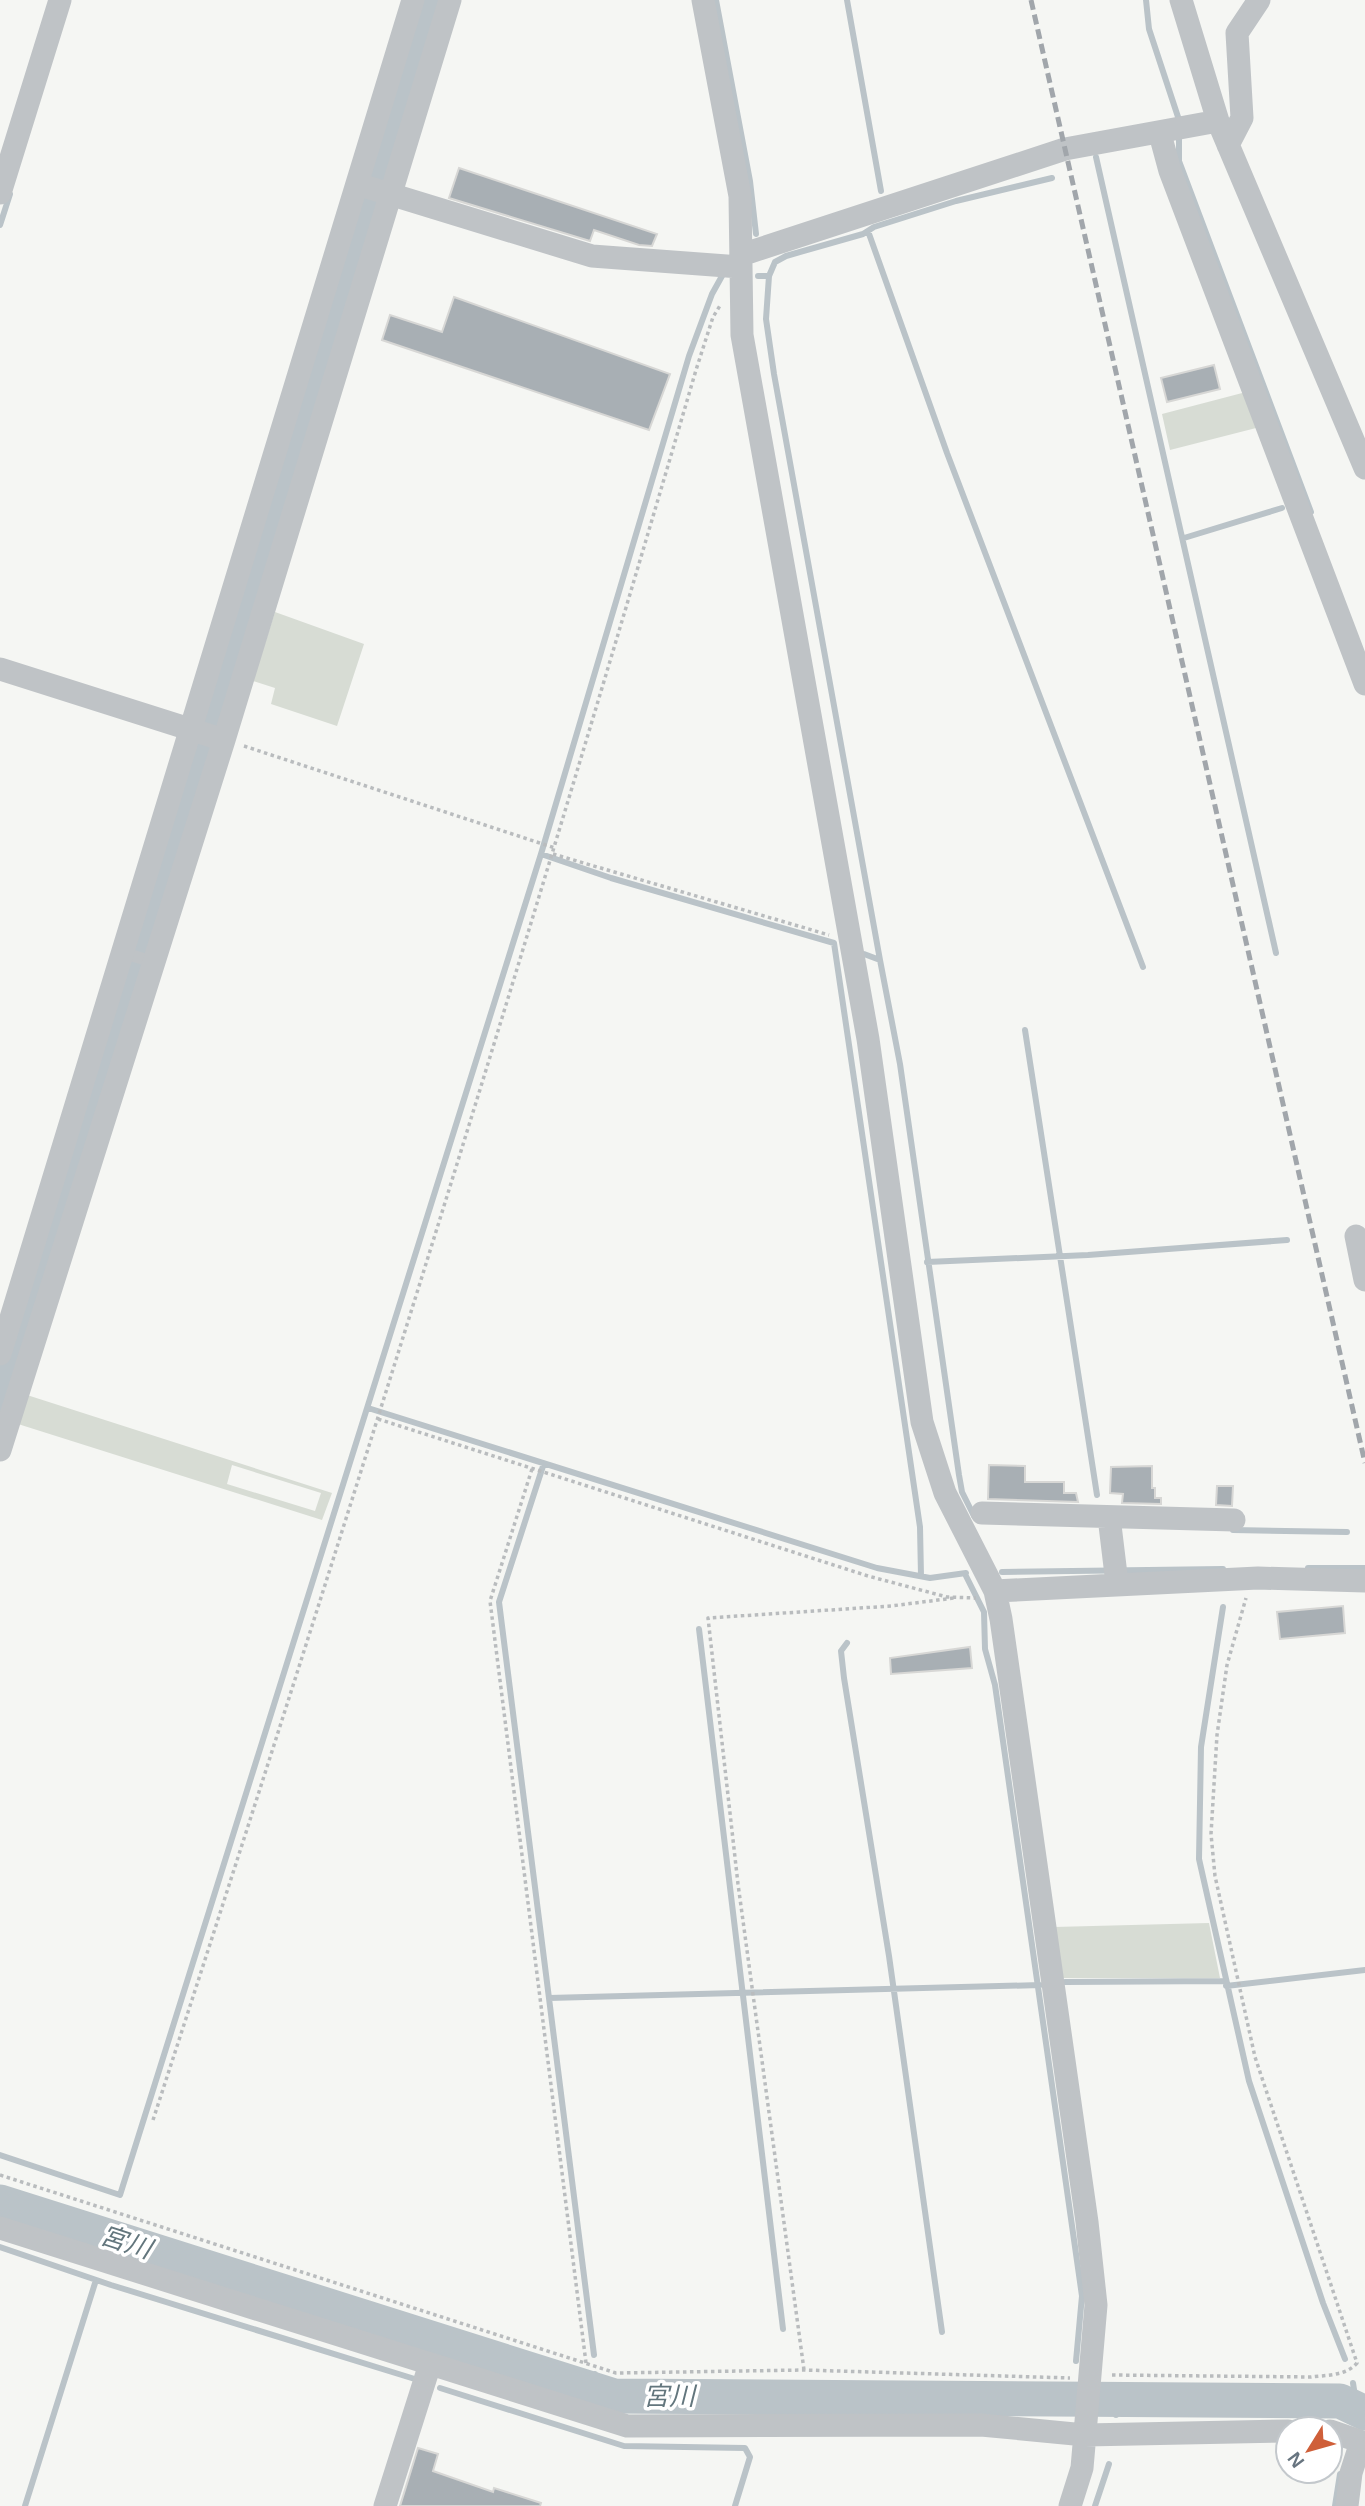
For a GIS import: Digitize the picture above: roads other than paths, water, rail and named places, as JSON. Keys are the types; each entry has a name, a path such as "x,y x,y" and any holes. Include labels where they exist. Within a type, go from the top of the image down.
{"street":[{"path":"0,193 60,0"},
{"path":"0,1354 124,953 207,735 374,190 413,0"},
{"path":"0,1450 150,960 207,735 374,190 450,0"},
{"path":"703,0 740,196 742,335 868,1040 922,1422 945,1493 995,1591 1087,2222 1096,2305 1082,2468 1070,2506"},
{"path":"1181,0 1218,121 1365,468"},
{"path":"1228,145 1242,118 1237,33 1259,0"},
{"path":"374,190 592,256 741,261 1065,149 1218,121"},
{"path":"1172,131 1185,210 1365,684"},
{"path":"0,669 207,735"},
{"path":"1356,1236 1365,1280"},
{"path":"982,1513 1110,1523 1234,1520"},
{"path":"1110,1523 1116,1575"},
{"path":"995,1591 1116,1575 1365,1581"},
{"path":"0,2228 627,2426 981,2425 1085,2430 1274,2431"},
{"path":"386,2506 430,2364"},
{"path":"1344,2436 1363,2443 1351,2473 1346,2506"}],"lane":[{"path":"124,953 150,960"}],"waterway":[{"path":"0,1404 248,606 431,0"},
{"path":"716,0 750,181 756,234"},
{"path":"847,0 881,191"},
{"path":"1146,0 1149,29 1180,123"},
{"path":"1179,134 1179,161 1311,512"},
{"path":"1096,157 1276,953"},
{"path":"758,276 769,276 775,262 786,256 863,234 874,227 956,201 1052,178"},
{"path":"0,225 10,194"},
{"path":"868,231 947,453 1143,967"},
{"path":"0,2155 120,2195 541,854 689,356 712,294 722,276"},
{"path":"769,276 766,319 774,374 880,960"},
{"path":"1184,538 1282,508"},
{"path":"541,854 611,878 834,943 920,1527 921,1576"},
{"path":"864,954 880,960 900,1064 959,1475 962,1492 974,1516"},
{"path":"1025,1030 1097,1495"},
{"path":"927,1262 1088,1255 1287,1240"},
{"path":"368,1408 877,1568 930,1578 966,1573"},
{"path":"544,1463 499,1602 594,2355"},
{"path":"1233,1530 1347,1532"},
{"path":"1308,1568 1365,1568"},
{"path":"1002,1572 1223,1569"},
{"path":"965,1574 984,1612 985,1649 995,1685 1082,2296 1076,2361"},
{"path":"1223,1607 1201,1747 1199,1859 1249,2081 1323,2303 1345,2359"},
{"path":"699,1629 783,2329"},
{"path":"847,1643 841,1651 844,1678 889,1956 942,2332"},
{"path":"1226,1986 1365,1970"},
{"path":"1065,1982 1224,1981"},
{"path":"549,1998 1040,1985"},
{"name":"宮川","path":"0,2202 614,2396 1340,2401 1365,2413"},
{"path":"0,2247 111,2285 418,2380"},
{"path":"25,2506 96,2280"},
{"path":"595,2374 597,2390"},
{"path":"1352,2420 1357,2409 1353,2383"},
{"path":"440,2388 624,2446 745,2448 750,2457 735,2506"},
{"path":"1116,2400 1116,2415"},
{"path":"1095,2506 1109,2464"},
{"path":"1335,2506 1338,2485"}],"railway":[{"path":"1031,0 1365,1463"}]}
